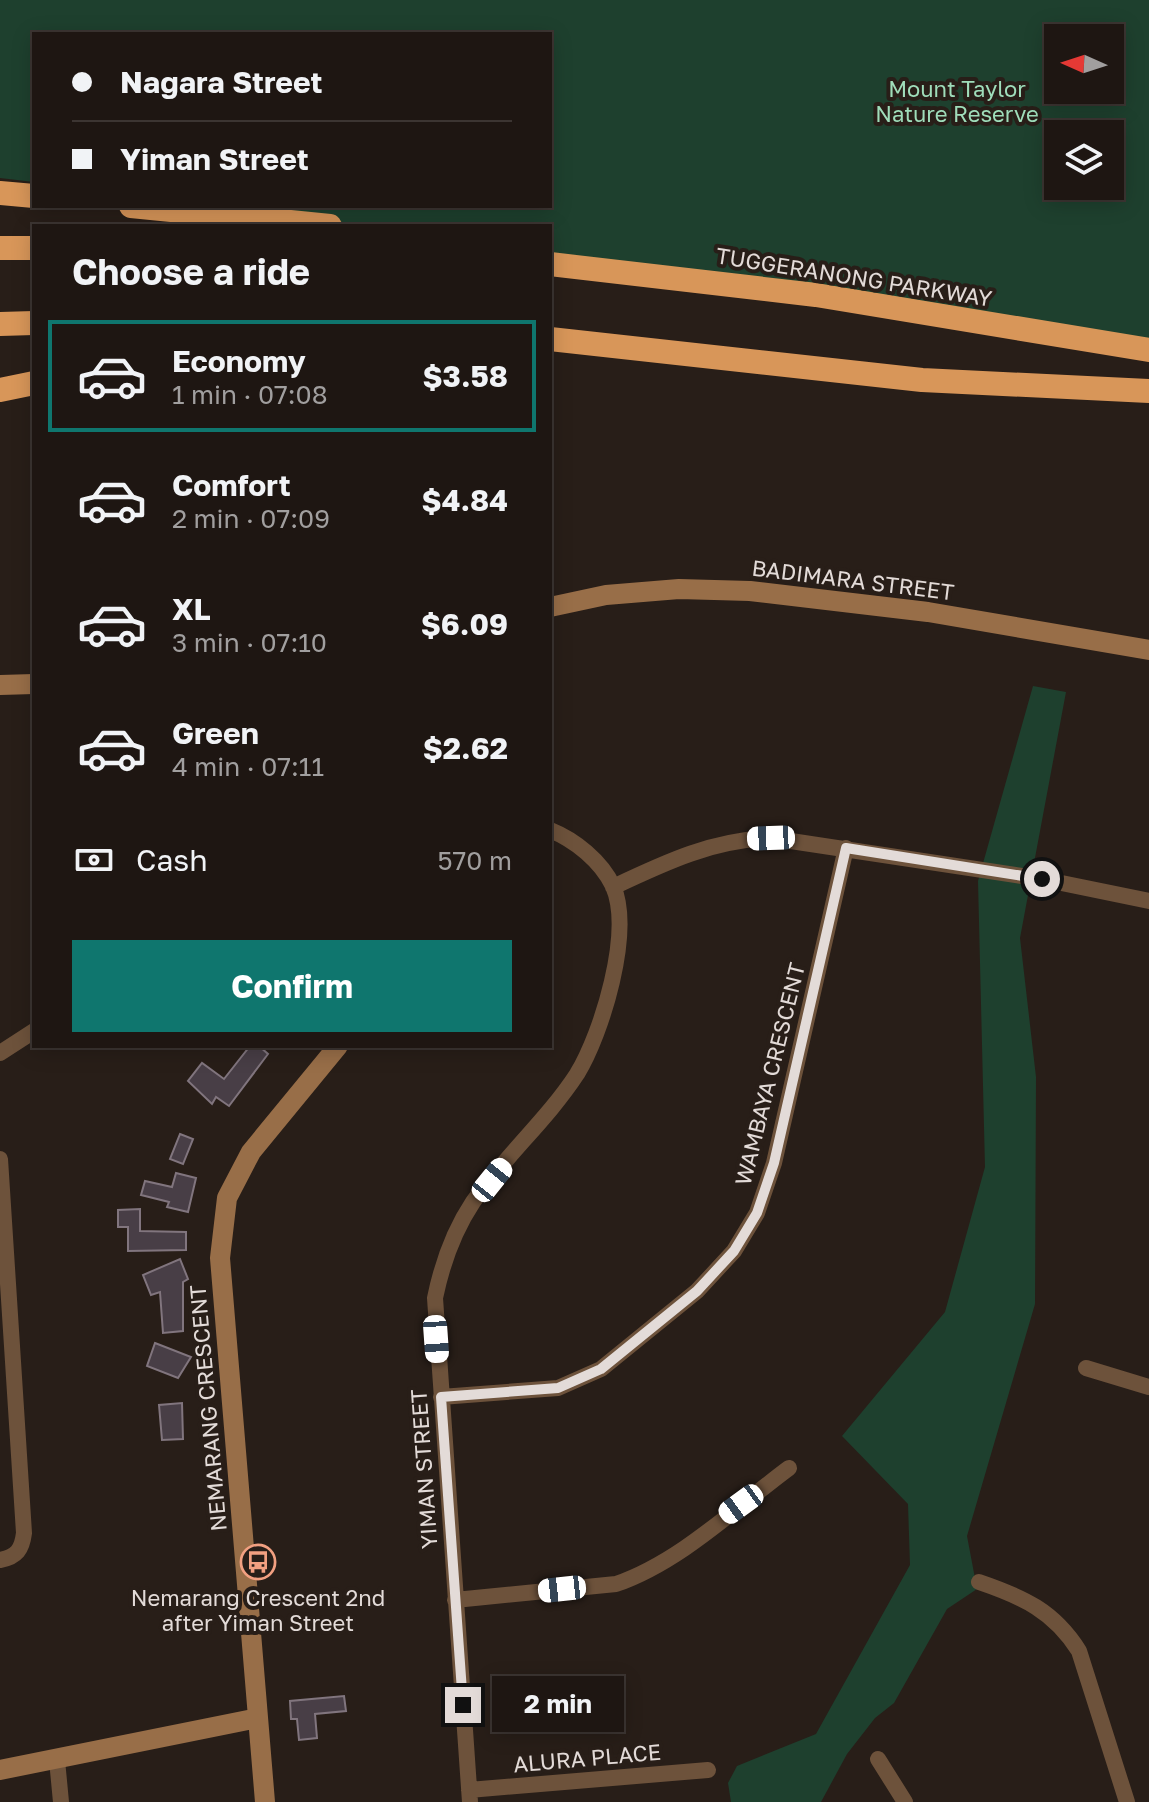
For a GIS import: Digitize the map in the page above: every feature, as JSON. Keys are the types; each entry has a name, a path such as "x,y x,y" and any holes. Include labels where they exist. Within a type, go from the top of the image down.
{"highway":[{"path":"0,193 32,196"},
{"path":"151,208 310,224"},
{"path":"0,248 32,248"},
{"path":"552,249 700,267 743,285"},
{"name":"TUGGERANONG PARKWAY","path":"552,264 743,285 1149,350"},
{"path":"0,324 32,323"},
{"path":"552,339 922,380 1149,391"},
{"path":"552,353 657,350"},
{"path":"0,390 32,383"}],"street":[{"name":"BADIMARA STREET","path":"552,607 606,595 679,589 750,591 928,612 1149,650"},
{"path":"0,685 32,684"},
{"path":"552,831 582,849 613,887 692,850 735,841 771,838 1042,879 1149,901"},
{"name":"WAMBAYA CRESCENT","path":"441,1397 538,1391 586,1378 697,1291 743,1240 757,1213 774,1163 846,848"},
{"name":"YIMAN STREET","path":"470,1796 434,1310 447,1252 474,1201 562,1094 586,1058 606,1004 615,961 619,919 613,887"},
{"path":"0,1053 32,1032"},
{"name":"NEMARANG CRESCENT","path":"265,1802 221,1243 227,1198 251,1152 336,1048"},
{"path":"0,1159 24,1533 22,1548 11,1558 0,1560"},
{"path":"1086,1368 1149,1387"},
{"path":"455,1600 616,1584 635,1577 668,1557 789,1468"},
{"path":"979,1582 1036,1604 1068,1633 1079,1651 1127,1802"},
{"path":"0,1770 162,1740 172,1743 258,1725"},
{"path":"878,1759 905,1802"},
{"path":"57,1760 61,1802"},
{"name":"ALURA PLACE","path":"470,1796 708,1770"}],"green space":[{"name":"Mount Taylor Nature Reserve","path":"0,0 1149,0 1149,339 552,255 552,224 329,224 215,208 552,208 552,32 32,32 32,182 0,178"},
{"path":"1033,686 1066,692 1020,938 1036,1077 1035,1304 967,1536 977,1589 947,1609 894,1703 875,1718 847,1754 821,1802 731,1802 728,1783 737,1766 816,1734 910,1565 908,1504 842,1436 945,1312 985,1167 978,881"}],"building":[{"path":"248,1048 261,1048 268,1054 229,1106 216,1097 212,1104 188,1081 202,1063 224,1079"},
{"path":"180,1134 193,1139 183,1164 170,1159"},
{"path":"176,1173 196,1178 188,1212 167,1207 169,1202 141,1195 145,1181 172,1187"},
{"path":"140,1209 140,1231 186,1232 186,1250 128,1251 128,1227 118,1227 118,1210"},
{"path":"180,1259 188,1279 183,1282 183,1331 163,1333 160,1292 151,1295 143,1275"},
{"path":"155,1343 191,1357 178,1378 147,1366"},
{"path":"182,1403 183,1439 162,1440 159,1405"},
{"path":"344,1696 346,1711 315,1714 317,1738 299,1740 297,1719 291,1719 290,1701"}],"place":[{"name":"Nemarang Crescent 2nd after Yiman Street","path":"258,1562"}],"route":[{"path":"463,1705 441,1397 538,1391 586,1378 697,1291 743,1240 757,1213 774,1163 846,848 1042,879"}]}
